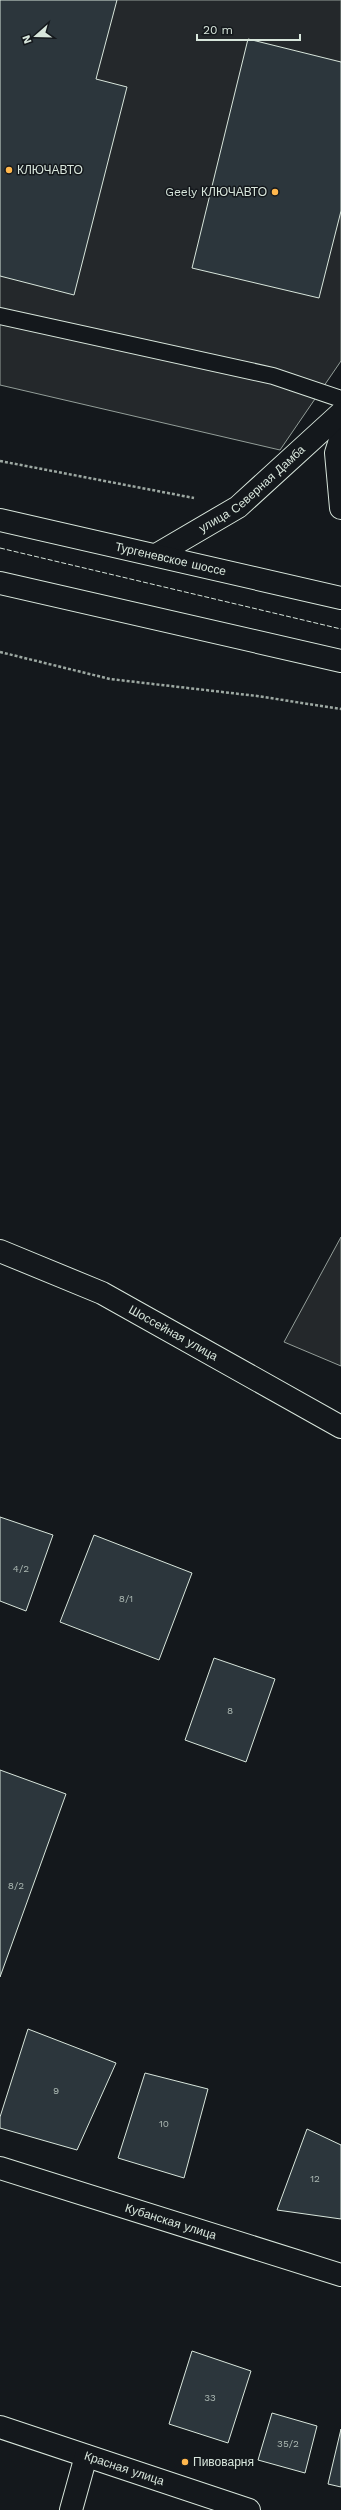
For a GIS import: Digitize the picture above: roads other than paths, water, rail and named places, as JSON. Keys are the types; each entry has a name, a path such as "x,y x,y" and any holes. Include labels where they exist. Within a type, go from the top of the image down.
{"main road":[{"name":"улица Северная Дамба","path":"156,555 238,507 341,412"},
{"path":"341,437 336,453 341,508"},
{"name":"Тургеневское шоссе","path":"0,520 341,598"},
{"path":"0,583 341,661"},
{"name":"Шоссейная улица","path":"0,1251 102,1293 341,1427"},
{"name":"Кубанская улица","path":"0,2168 341,2275"},
{"name":"Красная улица","path":"0,2427 249,2510"},
{"path":"71,2510 86,2456"}],"lane":[{"path":"0,316 273,376 341,399"}],"place":[{"name":"КЛЮЧАВТО","path":"9,170"},
{"name":"Geely КЛЮЧАВТО","path":"275,192"},
{"name":"Пивоварня","path":"185,2462"}]}
